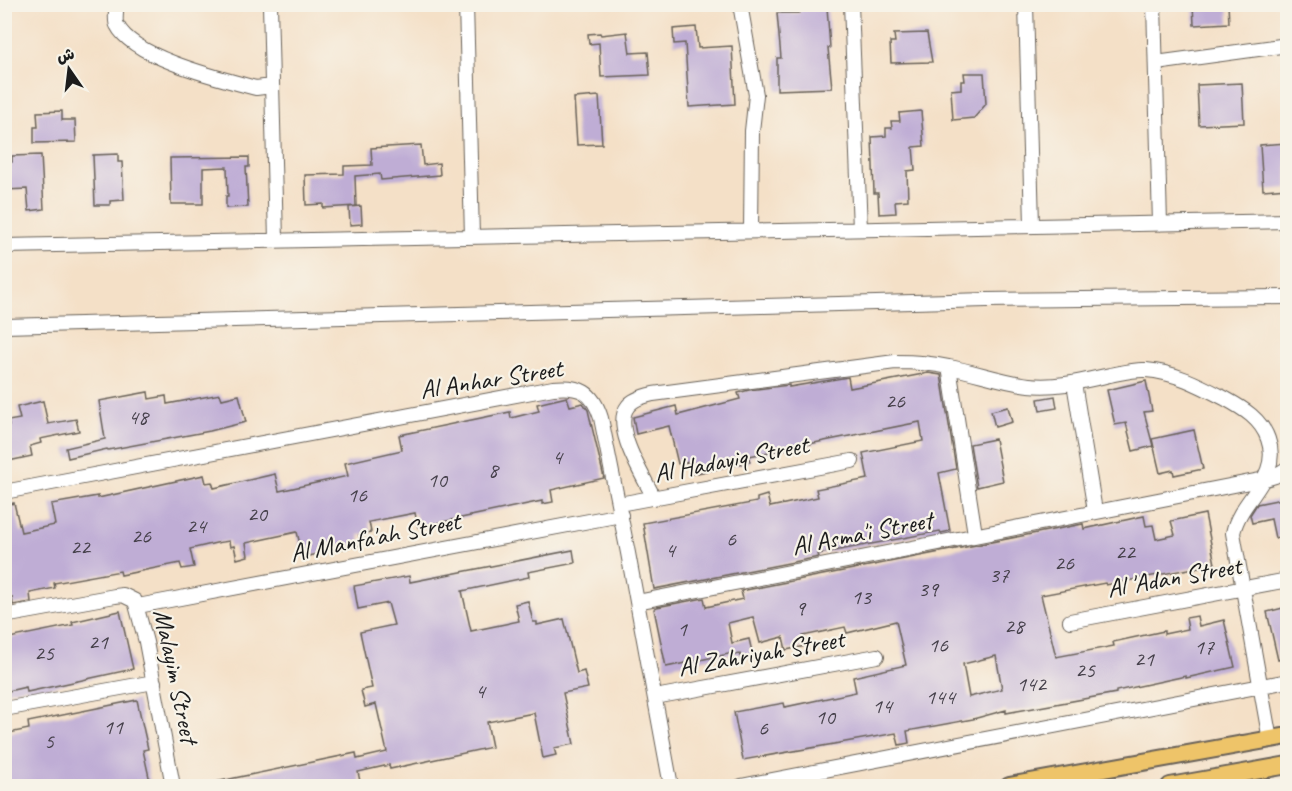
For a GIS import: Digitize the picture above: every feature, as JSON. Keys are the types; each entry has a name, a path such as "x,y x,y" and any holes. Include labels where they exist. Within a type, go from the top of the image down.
{"main road":[{"path":"1009,786 1287,736"},
{"path":"1170,786 1287,765"}],"street":[{"path":"270,4 276,241"},
{"path":"466,4 472,237"},
{"path":"740,4 756,95 752,131 751,231"},
{"path":"851,4 860,229"},
{"path":"1026,4 1032,225"},
{"path":"1154,4 1160,224"},
{"path":"116,11 117,25 133,43 162,60 256,88 272,86"},
{"path":"1156,63 1287,45"},
{"path":"4,246 1287,220"},
{"path":"4,326 987,300 1287,297"},
{"path":"654,498 630,449 623,424 623,415 628,405 641,397 653,394 895,363 922,362 949,366 1027,385 1048,386 1074,383 1144,370 1163,372 1194,382 1244,409 1260,423 1269,440 1270,459 1265,479 1242,508 1235,520 1233,533 1270,740"},
{"path":"949,366 975,534"},
{"path":"1074,383 1095,511"},
{"name":"Al Anhar Street","path":"4,492 566,387 586,393 598,408 620,510 670,786"},
{"name":"Al Hadayiq Street","path":"620,510 654,498 852,461"},
{"name":"Al Asma'i Street","path":"637,602 1265,479 1287,468"},
{"name":"Al Manfa'ah Street","path":"138,606 620,510"},
{"name":"Al 'Adan Street","path":"1070,621 1287,580"},
{"name":"Malayim Street","path":"4,616 115,596 130,598 138,606 173,786"},
{"name":"Al Zahriyah Street","path":"655,697 877,656"},
{"path":"741,786 1287,681"},
{"path":"4,709 154,682"}],"building":[{"path":"1193,4 1228,4 1229,23 1194,25"},
{"path":"827,7 832,88 777,90 777,58 781,58 777,13 799,13 800,9"},
{"path":"696,27 698,48 732,46 735,104 689,107 685,43 674,44 673,29"},
{"path":"627,32 630,53 648,52 650,75 601,77 599,43 589,44 588,34"},
{"path":"927,33 932,62 891,63 890,42 895,42 894,34"},
{"path":"964,73 984,73 986,104 974,118 953,120 951,90 961,89 961,81 965,81"},
{"path":"1242,83 1244,123 1199,125 1197,85"},
{"path":"599,96 602,144 577,145 574,98"},
{"path":"62,111 62,120 75,120 76,142 34,143 34,127 38,127 37,112"},
{"path":"921,111 924,146 913,147 915,170 907,171 908,200 895,201 896,213 879,214 878,193 874,193 872,137 886,136 886,128 892,128 891,121 900,121 899,113"},
{"path":"1287,143 1287,188 1263,190 1260,145"},
{"path":"421,145 423,165 439,163 440,175 381,180 380,174 355,176 356,206 323,208 323,204 306,205 305,175 344,174 344,166 372,165 371,148"},
{"path":"118,154 118,162 122,162 124,200 110,201 110,205 95,205 93,155"},
{"path":"41,155 44,209 29,211 27,189 4,190 6,162 12,162 12,156"},
{"path":"249,157 249,167 246,167 248,207 226,208 227,167 203,168 203,204 171,204 170,158"},
{"path":"361,206 362,224 350,225 349,207"},
{"path":"928,373 941,375 956,469 939,473 950,531 818,554 819,557 654,589 643,523 757,502 757,498 767,495 770,507 818,497 816,489 868,479 863,453 923,441 920,422 749,456 750,462 692,474 689,462 678,464 669,426 636,434 633,417 676,406 678,415 740,399 738,393 749,390 789,385 789,387 848,377 850,388"},
{"path":"1146,381 1152,411 1144,412 1153,446 1133,451 1126,423 1115,425 1107,390"},
{"path":"148,392 149,399 166,396 167,404 220,394 222,399 239,395 246,422 68,458 66,448 105,439 99,401"},
{"path":"1055,396 1057,408 1040,411 1038,399"},
{"path":"567,397 570,406 583,403 588,410 604,478 551,490 553,502 542,504 542,501 418,527 415,513 369,522 371,532 359,535 361,545 303,557 297,532 246,543 248,556 237,559 234,546 230,547 229,541 216,543 190,549 194,567 182,569 180,563 121,575 120,571 54,583 55,588 30,593 31,602 13,605 12,597 7,598 4,588 4,505 14,503 21,532 55,525 51,504 98,496 98,498 204,475 206,483 212,482 214,488 275,474 279,491 348,476 345,463 402,450 399,435 510,412 511,418 539,411 537,404"},
{"path":"43,401 48,424 76,419 79,431 40,439 41,443 30,446 32,456 4,462 4,427 9,426 8,421 20,419 17,407"},
{"path":"1008,407 1012,422 995,427 991,411"},
{"path":"1194,430 1203,469 1174,475 1173,470 1160,473 1152,439"},
{"path":"995,439 1003,481 977,487 970,444"},
{"path":"1287,498 1287,535 1275,538 1271,519 1252,523 1250,515 1257,504"},
{"path":"1205,514 1215,564 1041,595 1056,657 1114,646 1113,642 1164,631 1164,634 1188,629 1186,618 1197,616 1199,626 1224,620 1235,667 1116,691 1116,693 1006,713 1006,710 973,719 907,731 909,743 899,745 896,733 743,760 734,712 784,703 785,707 856,692 853,677 906,665 896,621 847,633 845,627 803,636 806,646 786,650 783,637 760,643 753,617 728,623 732,643 749,639 753,656 741,659 740,654 734,655 733,653 666,667 654,609 657,607 704,598 706,607 743,599 741,591 1083,524 1084,529 1144,516 1146,526 1153,525 1156,539 1175,535 1171,521","holes":["996,656 1002,689 969,697 963,664"]},
{"path":"573,550 575,563 528,572 529,577 462,591 471,631 519,621 515,604 528,601 533,622 537,622 537,625 564,619 577,673 584,671 588,688 563,693 574,744 554,748 556,755 543,758 534,713 487,722 492,747 390,769 389,765 358,772 361,786 216,786 215,782 356,753 357,759 387,752 376,704 365,707 361,690 372,688 360,632 394,625 388,603 358,609 354,586 409,576 410,582"},
{"path":"1287,607 1287,658 1278,660 1267,612"},
{"path":"120,611 133,669 27,692 26,687 4,692 4,639 73,625 72,622"},
{"path":"137,700 148,749 143,750 151,786 8,786 8,783 4,784 4,734 29,729 28,722"}]}
